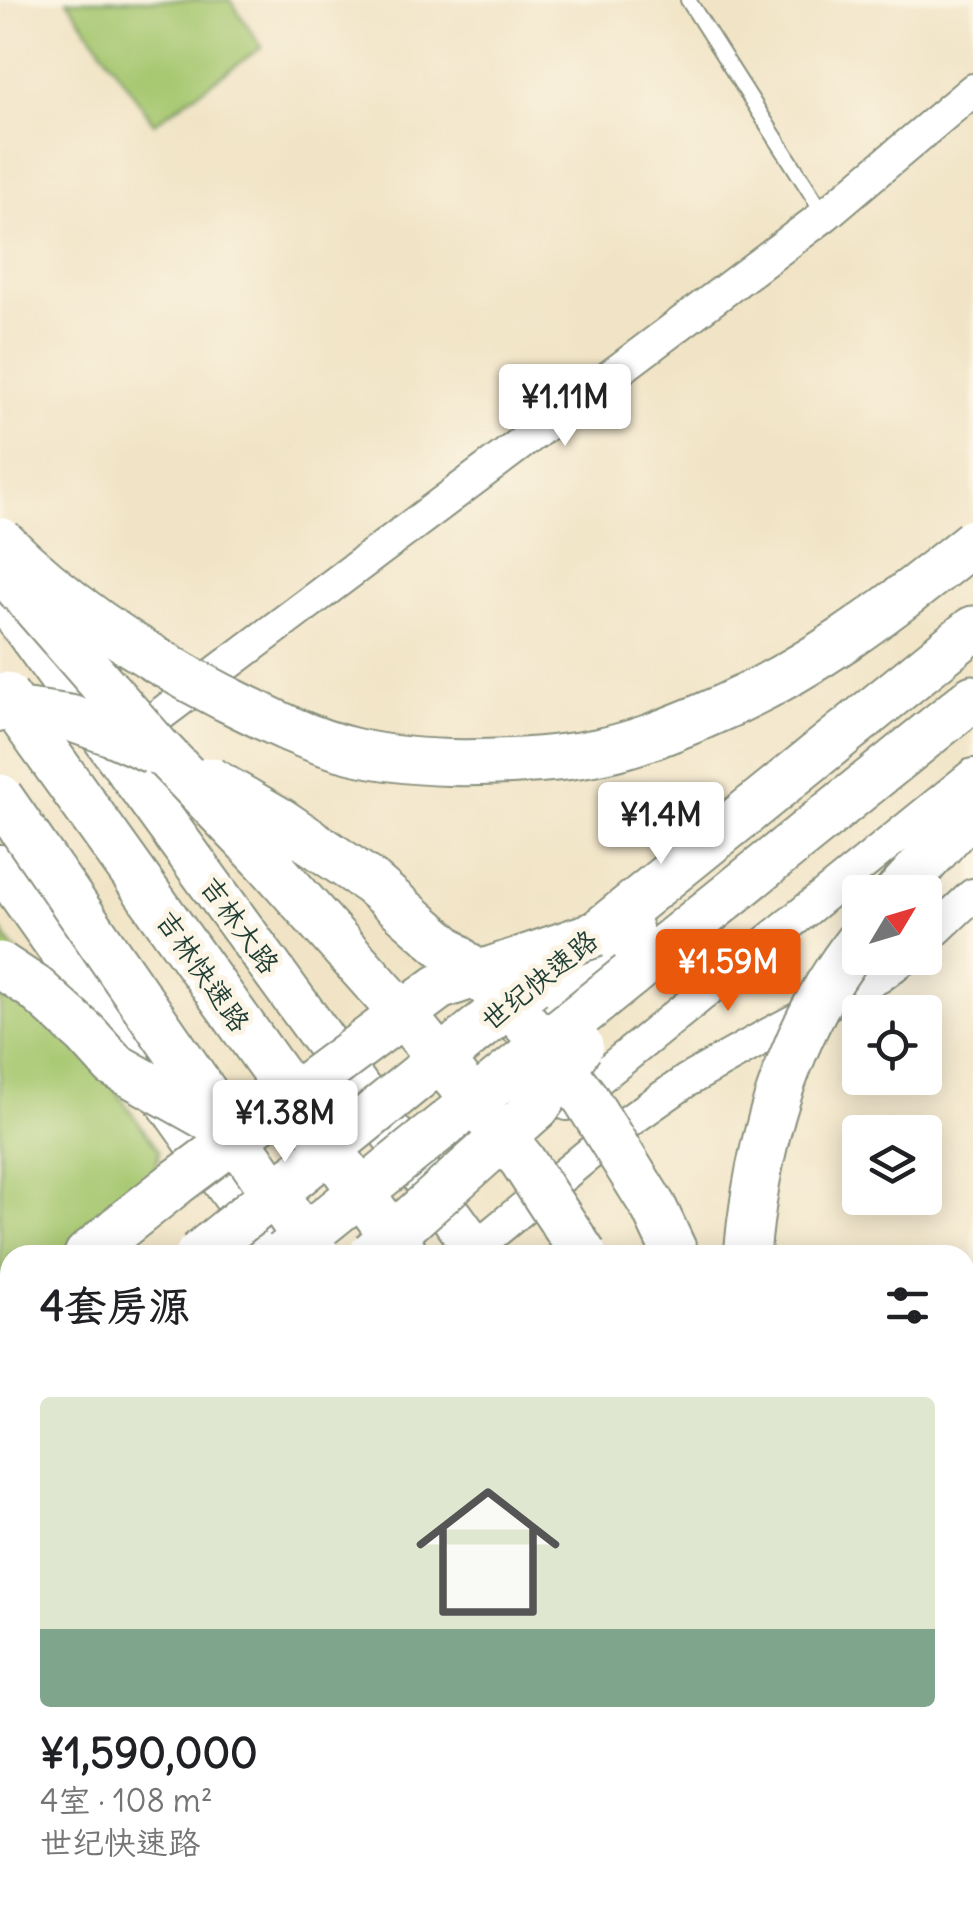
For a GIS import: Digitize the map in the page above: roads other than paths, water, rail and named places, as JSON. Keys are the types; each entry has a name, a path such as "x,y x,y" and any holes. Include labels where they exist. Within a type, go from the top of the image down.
{"highway":[{"path":"0,540 64,596 124,640 166,667 272,721 354,752 472,763 601,751 670,730 735,703 830,651 973,542"},
{"path":"0,567 157,748 267,862 406,1018 522,1160 577,1245"},
{"name":"世纪快速路","path":"210,1245 973,629"},
{"name":"吉林快速路","path":"0,686 399,1245"},
{"name":"世纪快速路","path":"264,1245 630,974 973,698"},
{"path":"0,708 70,718 143,746 267,813 372,883 501,996 540,1039 620,1151 671,1245"},
{"path":"0,797 310,1245"},
{"path":"913,875 973,809"},
{"path":"99,1245 177,1182 439,986 596,934"},
{"path":"0,964 35,988 114,1065 231,1130"},
{"path":"749,1245 754,1191 772,1112 785,1073 842,964"},
{"path":"382,1245 537,1106 630,974"}],"main road":[{"name":"吉林大路","path":"0,594 469,1245"},
{"path":"0,866 258,1245"},
{"path":"263,1245 388,1129"},
{"path":"397,1245 443,1204"}],"street":[{"path":"112,750 825,215 973,90"},
{"path":"388,1129 973,654"},
{"path":"443,1204 973,775"},
{"path":"942,924 973,895"},
{"path":"483,1245 629,1121 686,1082 881,975"}],"lane":[{"path":"688,0 825,215"}]}
